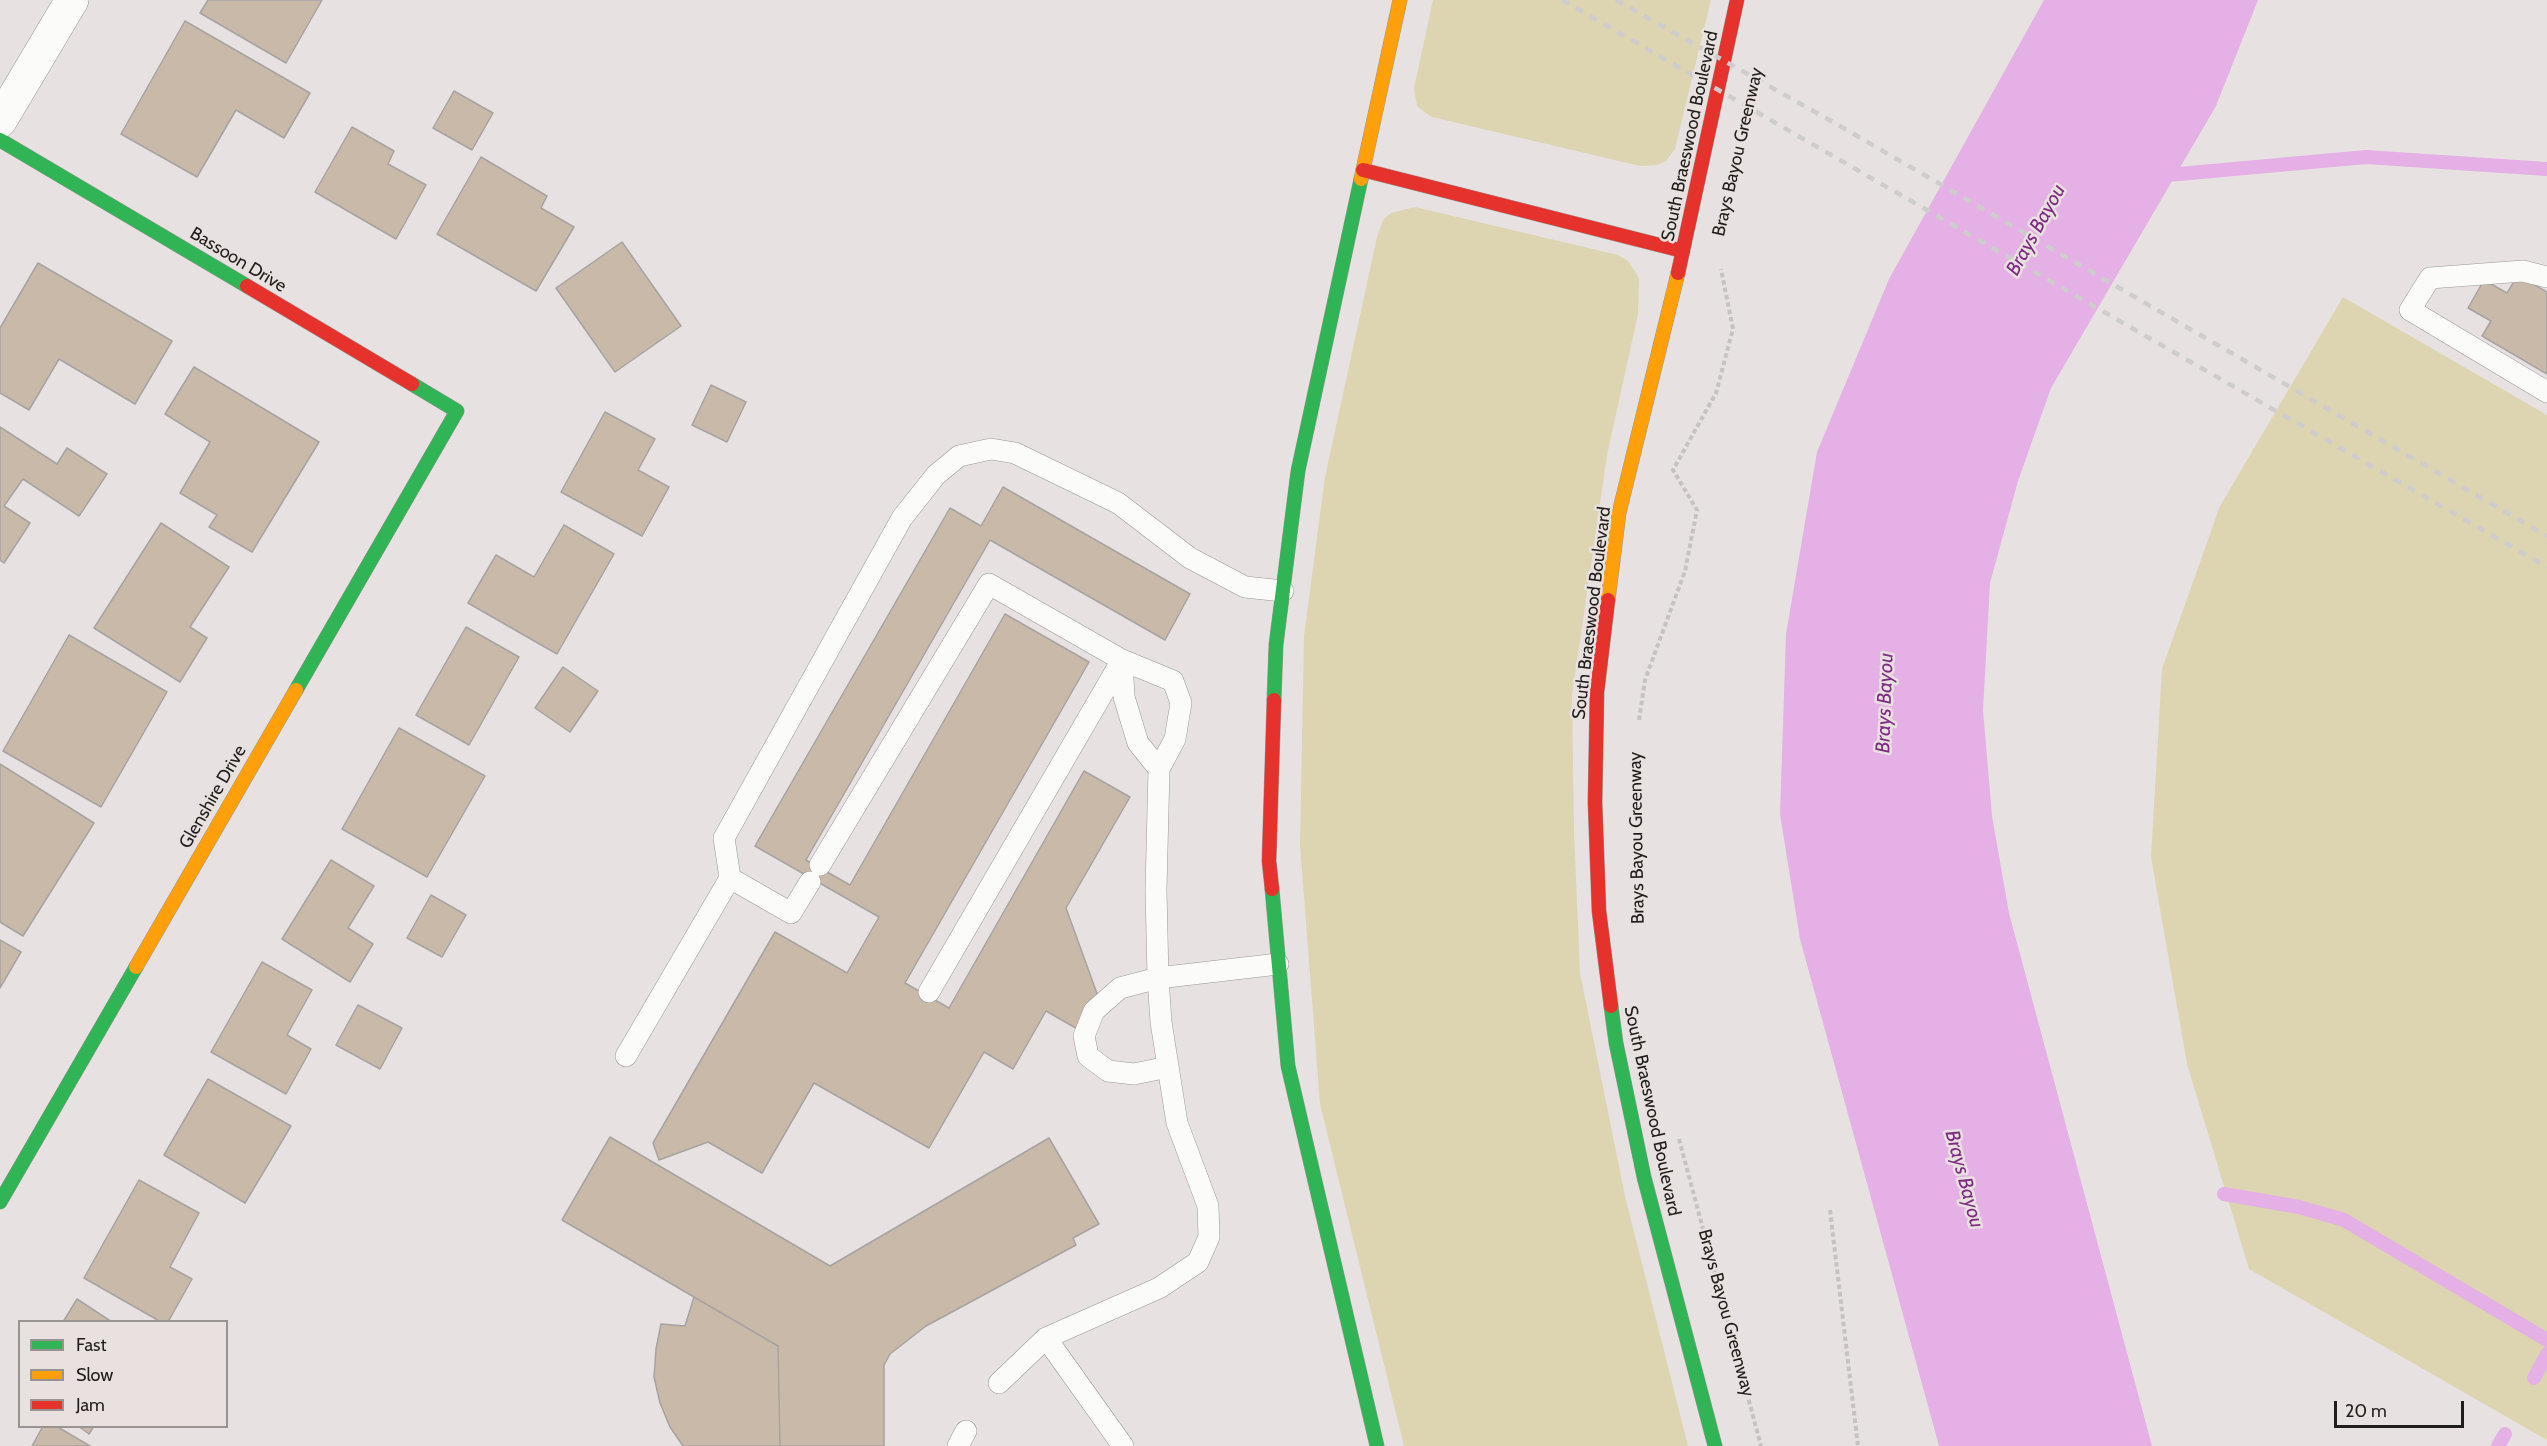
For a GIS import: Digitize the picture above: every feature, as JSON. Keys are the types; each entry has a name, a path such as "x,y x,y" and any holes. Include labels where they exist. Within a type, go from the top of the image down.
{"main road":[{"path":"1372,1442 1288,1066 1269,861 1276,645 1298,471 1400,0"},
{"name":"South Braeswood Boulevard","path":"1715,1446 1644,1177 1616,1043 1599,911 1595,802 1597,692 1619,513 1683,251 1737,0"},
{"name":"Bassoon Drive","path":"0,140 457,411"},
{"path":"1364,170 1683,251"},
{"name":"Glenshire Drive","path":"0,1202 457,411"}],"street":[{"path":"0,121 72,0"}],"lane":[{"path":"2547,277 2523,271 2430,278 2410,310 2547,392"},
{"path":"626,1056 730,878 724,838 902,518 936,475 959,456 991,449 1015,453 1118,503 1190,558 1245,588 1283,591"},
{"path":"730,878 791,912 989,584 1122,660 1173,681 1181,703 1175,738 1159,769 1156,890 1158,978 1177,1124 1208,1206 1209,1237 1198,1262 1159,1288 1046,1338 999,1383"},
{"path":"1122,660 1124,697 1138,743 1159,769"},
{"path":"929,992 1122,660"},
{"path":"1168,1067 1134,1074 1108,1071 1088,1056 1084,1036 1094,1011 1107,997 1120,988 1158,978 1278,964"},
{"path":"1046,1338 1123,1446"}],"path":[{"name":"Brays Bayou Greenway","path":"1638,725 1645,680 1686,571 1697,510 1673,470 1716,393 1733,328 1720,264"},
{"name":"Brays Bayou Greenway","path":"1679,1137 1761,1446"},
{"path":"1830,1210 1858,1446"}],"shaded area":[{"path":"1433,0 1711,0 1675,149 1666,161 1657,165 1640,166 1432,117 1417,106 1414,88"},
{"path":"1415,207 1618,255 1628,261 1639,278 1638,314 1607,455 1572,696 1574,832 1580,973 1625,1196 1688,1446 1404,1446 1320,1104 1300,845 1304,636 1325,477 1377,237 1383,220 1391,213"},
{"path":"2343,297 2547,415 2547,1440 2249,1269 2187,1064 2151,857 2162,669 2220,506"}],"water":[{"name":"Brays Bayou","path":"2044,0 2258,0 2216,106 2051,388 2018,481 1990,583 1983,710 1992,816 2009,913 2152,1446 1939,1446 1800,939 1780,814 1786,634 1817,452 1889,279"}],"building":[{"path":"208,0 322,0 286,63 200,13"},
{"path":"185,21 310,93 284,138 236,110 197,177 121,134"},
{"path":"454,91 493,113 472,150 433,128"},
{"path":"352,127 394,151 388,164 426,185 396,239 315,192"},
{"path":"481,157 547,196 541,208 574,227 536,291 437,234"},
{"path":"622,242 681,326 615,372 556,288"},
{"path":"38,263 172,341 135,404 59,359 29,410 0,393 0,328"},
{"path":"2518,275 2547,292 2547,374 2482,336 2491,321 2468,308 2484,280 2507,293"},
{"path":"194,367 319,442 252,552 209,527 217,515 180,493 210,442 165,414"},
{"path":"711,385 746,402 727,442 692,425"},
{"path":"605,412 655,439 638,470 669,487 642,536 561,492"},
{"path":"0,427 57,464 67,448 107,474 79,516 23,479 4,506 30,523 4,563 0,560"},
{"path":"1003,487 1190,594 1165,640 990,540 806,860 850,885 1005,614 1089,662 905,983 949,1008 1084,771 1130,797 1066,908 1099,999 1081,1031 1046,1011 1013,1069 984,1052 929,1148 814,1083 762,1173 708,1142 659,1160 653,1143 775,932 847,973 879,917 755,846 950,508 981,526"},
{"path":"161,523 229,567 190,627 207,638 180,682 94,628"},
{"path":"564,525 614,554 557,654 468,603 496,555 534,577"},
{"path":"466,627 519,657 469,745 416,715"},
{"path":"69,635 167,692 101,807 3,751"},
{"path":"563,667 598,691 570,732 535,708"},
{"path":"399,728 485,776 427,877 342,829"},
{"path":"0,764 94,823 23,936 0,922"},
{"path":"331,860 374,886 348,928 373,944 350,982 282,939"},
{"path":"431,895 466,915 442,957 407,938"},
{"path":"0,940 21,952 0,988"},
{"path":"262,962 312,990 287,1035 311,1049 286,1094 211,1052"},
{"path":"358,1005 402,1028 380,1069 336,1045"},
{"path":"208,1079 291,1126 245,1203 164,1155"},
{"path":"610,1137 830,1266 1049,1138 1099,1224 1073,1238 1076,1245 926,1326 890,1354 884,1365 884,1446 780,1446 778,1346 562,1220"},
{"path":"139,1180 199,1213 170,1267 192,1279 169,1320 158,1320 84,1278"},
{"path":"694,1297 778,1346 780,1446 683,1446 670,1427 660,1403 654,1377 656,1349 661,1324 685,1326"},
{"path":"77,1299 109,1320 64,1320"},
{"path":"42,1428 59,1428 90,1446 32,1446"},
{"path":"81,1428 93,1428 89,1434"}],"waterway":[{"path":"2157,176 2366,157 2547,169"},
{"path":"2224,1194 2299,1207 2344,1220 2547,1340"},
{"path":"2534,1378 2547,1354"},
{"path":"2498,1446 2505,1434"}],"railway":[{"path":"1562,0 2547,567"},
{"path":"1616,0 1833,122 2547,536"}],"traffic: fast":[{"path":"0,140 247,286"},
{"path":"1274,700 1276,645 1298,471 1361,179"},
{"path":"296,690 457,411 412,384"},
{"path":"1272,889 1288,1066 1377,1446"},
{"path":"0,1202 136,967"},
{"path":"1611,1006 1616,1043 1644,1177 1715,1446"}],"traffic: slow":[{"path":"1361,179 1400,0"},
{"path":"1608,600 1619,513 1678,273"},
{"path":"136,967 296,690"}],"traffic: jam":[{"path":"1678,273 1737,0"},
{"path":"1363,170 1683,251"},
{"path":"247,286 412,384"},
{"path":"1608,600 1597,692 1595,802 1599,911 1611,1006"},
{"path":"1272,889 1269,861 1274,700"}]}
